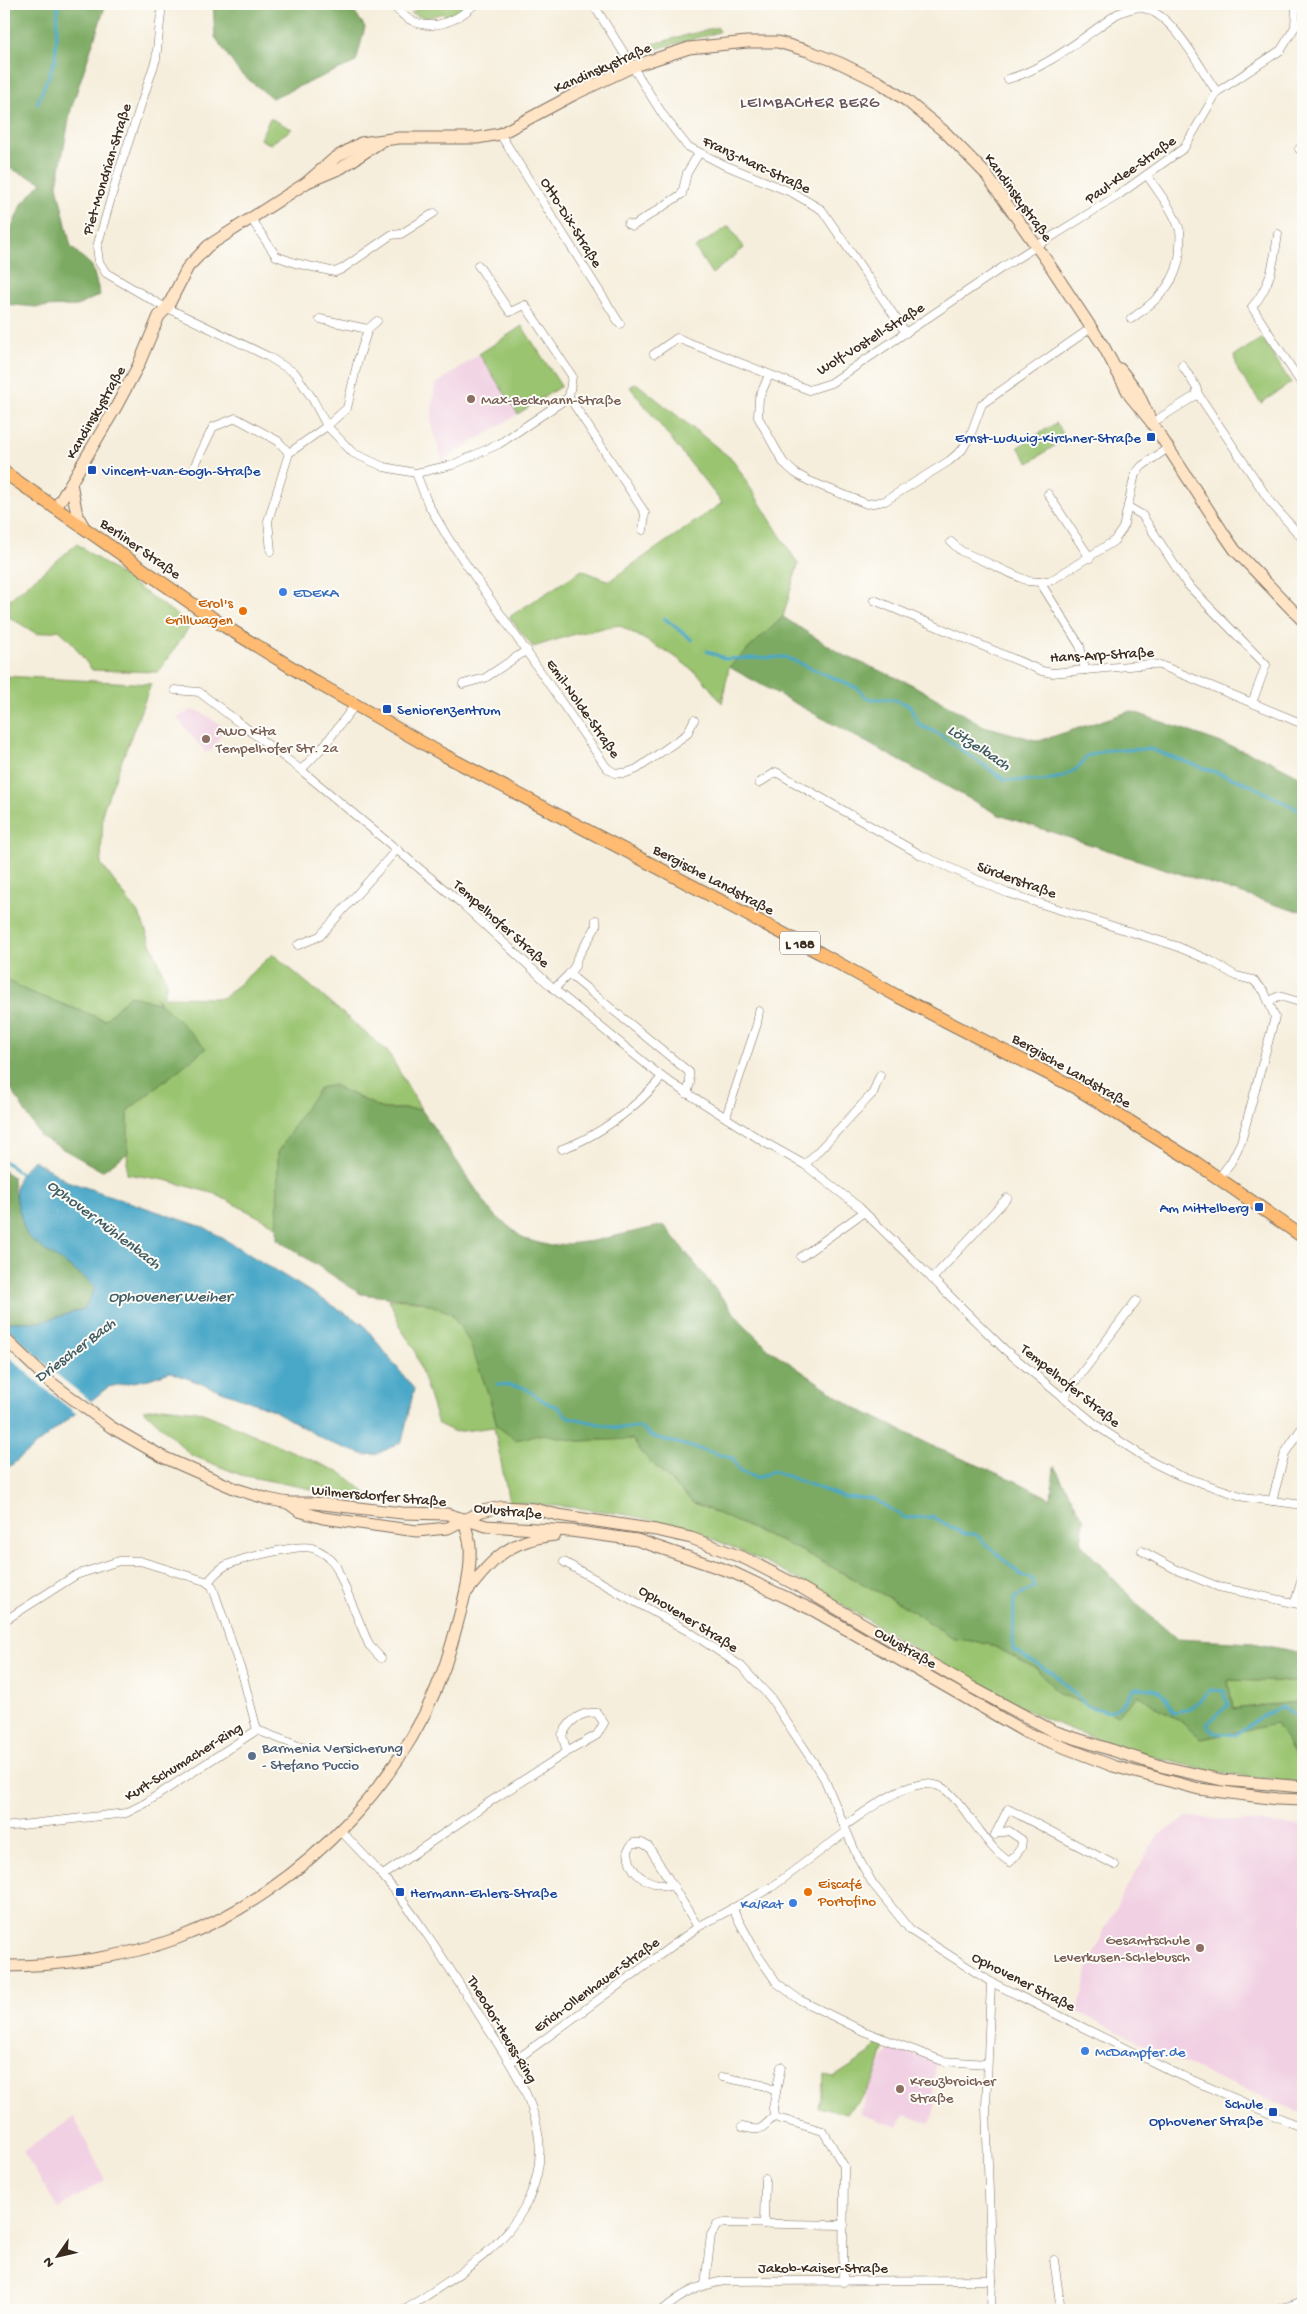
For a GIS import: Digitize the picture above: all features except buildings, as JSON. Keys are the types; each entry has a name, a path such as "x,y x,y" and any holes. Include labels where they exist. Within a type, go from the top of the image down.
{"main road":[{"name":"Kandinskystraße","path":"56,508 116,407 143,354 156,338 164,321 166,308 188,267 208,246 250,217 306,183 341,168 386,140 477,138 500,134 573,95 634,66 689,48 747,42 778,42 840,63 879,82 935,123 985,173 1036,246 1113,363 1137,390 1152,423 1235,550 1303,621"},
{"name":"Berliner Straße","path":"4,472 221,624 286,664"},
{"name":"Kandinskystraße","path":"71,483 77,516 85,529"},
{"name":"Bergische Landstraße","path":"286,664 442,754 820,953 899,997 1076,1088 1218,1179 1303,1237"},
{"name":"Wilmersdorfer Straße","path":"4,1338 49,1381 111,1426 186,1468 236,1489 288,1503 314,1503 402,1513 447,1514 464,1520"},
{"name":"Wilmersdorfer Straße","path":"288,1503 299,1511 323,1518 417,1531 448,1528 464,1520"},
{"name":"Oulustraße","path":"464,1520 482,1511 502,1507 535,1508 558,1515 656,1530 690,1538 746,1559 800,1587 973,1688 1053,1731 1164,1767 1222,1780 1303,1787"},
{"name":"Oulustraße","path":"464,1520 486,1526 593,1533 637,1540 734,1573 813,1610 948,1689 1027,1733 1044,1740 1113,1766 1199,1789 1277,1799 1303,1800"},
{"path":"4,1966 96,1960 178,1938 232,1912 261,1895 341,1831 363,1806 413,1738 445,1667 465,1595 470,1546 464,1520"},
{"path":"465,1595 482,1572 499,1554 526,1541 541,1537 560,1535 655,1547"}],"street":[{"name":"Piet-Mondrian-Straße","path":"162,4 156,59 117,177 97,247 99,262 106,273 166,308"},
{"path":"392,4 400,15 417,23 430,25 446,24 475,4"},
{"path":"593,4 634,66"},
{"path":"1008,79 1023,75 1049,60 1117,14 1142,7 1164,17 1194,56 1216,92"},
{"name":"Paul-Klee-Straße","path":"1036,246 1102,207 1184,148 1216,92 1281,50 1295,27 1299,10"},
{"name":"Franz-Marc-Straße","path":"634,66 678,137 687,146 761,182 793,193 822,210 906,333"},
{"name":"Otto-Dix-Straße","path":"500,134 620,324"},
{"path":"628,224 633,226 682,194 687,173 699,153"},
{"path":"1131,319 1153,304 1165,292 1177,272 1180,253 1180,233 1171,212 1147,175"},
{"path":"250,217 276,256 295,263 335,272 391,236 400,234 434,213"},
{"path":"1278,234 1272,272 1262,296 1252,307 1303,386"},
{"name":"Wolf-Vostell-Straße","path":"654,354 677,338 809,390 831,383 1036,246"},
{"path":"478,265 510,312 525,305 572,376 569,397 645,513 643,530"},
{"path":"166,308 267,356 295,373 312,398 327,426 353,453 384,466 416,473 452,466 499,444 569,397"},
{"path":"320,319 368,329"},
{"path":"271,551 268,521 289,453 327,426 347,408 358,360 368,329 377,320"},
{"path":"769,374 759,398 758,417 783,462 809,481 867,504 885,501 949,461 962,450 970,436 982,404 1091,328"},
{"path":"1182,365 1196,387 1198,394 1271,503 1303,539"},
{"path":"1152,423 1198,394"},
{"path":"195,465 214,428 236,418 278,441 289,453"},
{"path":"951,542 961,551 1028,581 1052,580 1090,558 1114,541 1123,528 1135,474 1142,466 1168,448"},
{"name":"Emil-Nolde-Straße","path":"416,473 428,504 448,538 607,768 615,773 626,773 649,762 687,734 694,720"},
{"path":"1048,494 1090,558"},
{"path":"1128,508 1142,515 1187,584 1266,665 1252,703"},
{"path":"1040,582 1080,646 1085,670"},
{"name":"Hans-Arp-Straße","path":"874,600 1042,671 1052,673 1151,664 1160,665 1303,724"},
{"path":"463,684 485,678 527,650"},
{"name":"Tempelhofer Straße","path":"175,690 199,692 302,770 398,849 554,989 662,1077 764,1142 805,1165 864,1212 1004,1349 1063,1398 1129,1448 1178,1475 1244,1497 1303,1505"},
{"path":"302,770 355,705"},
{"name":"Sürderstraße","path":"759,783 776,772 921,855 1007,893 1176,946 1210,961 1236,976 1253,980 1264,991 1275,1017 1240,1142 1232,1162 1218,1179"},
{"path":"298,945 320,936 398,849"},
{"path":"554,989 569,974 580,952 596,928 596,920"},
{"path":"569,974 689,1072 690,1083 687,1094"},
{"path":"1269,1001 1279,996 1303,1003"},
{"path":"726,1117 757,1024 758,1012"},
{"path":"805,1165 873,1093 880,1075"},
{"path":"562,1149 578,1143 625,1112 649,1092 662,1077"},
{"path":"932,1279 1007,1198"},
{"path":"801,1257 864,1212"},
{"path":"1063,1398 1136,1301"},
{"path":"1272,1501 1285,1453 1303,1426"},
{"path":"4,1621 76,1575 119,1562 140,1561 208,1582 216,1573 230,1564 300,1547 319,1551 328,1556 336,1566 369,1645 381,1658"},
{"path":"1142,1551 1179,1571 1218,1587 1299,1604 1303,1574"},
{"name":"Ophovener Straße","path":"564,1562 688,1631 741,1666 770,1697 824,1778 845,1829 873,1884 910,1930 991,1982 1199,2084 1303,2128"},
{"name":"Kurt-Schumacher-Ring","path":"208,1582 215,1594 242,1673 257,1730"},
{"path":"383,1875 567,1752 597,1735 604,1723 597,1713 586,1712 568,1723 562,1735 567,1752"},
{"name":"Kurt-Schumacher-Ring","path":"257,1730 306,1749"},
{"name":"Kurt-Schumacher-Ring","path":"4,1827 126,1813 144,1804 257,1730"},
{"name":"Erich-Ollenhauer-Straße","path":"510,2062 520,2057 698,1927 780,1882 845,1829 904,1789 916,1784 932,1784 946,1790 988,1842 1010,1862 1021,1848 1022,1840 1009,1831 996,1833"},
{"path":"988,1842 996,1833 1008,1809 1115,1865"},
{"name":"Theodor-Heuss-Ring","path":"341,1831 383,1875 452,1973 510,2062 526,2093 538,2132 539,2154 536,2180 529,2199 518,2218 494,2248 405,2310"},
{"path":"674,1887 651,1883 641,1878 628,1855 628,1850 633,1843 642,1843 649,1847 674,1887 698,1927"},
{"path":"732,1908 757,1954 777,1983 800,2000 863,2031 944,2061 987,2064"},
{"path":"991,1982 986,2108 992,2280 991,2310"},
{"path":"742,2128 758,2131 765,2128 774,2117 773,2108 781,2067"},
{"path":"722,2077 762,2085 776,2091"},
{"path":"774,2117 823,2131 837,2151 844,2166 843,2282"},
{"path":"764,2224 766,2179"},
{"path":"705,2284 711,2235 717,2225 726,2223 844,2225"},
{"path":"1054,2260 1061,2310"},
{"name":"Jakob-Kaiser-Straße","path":"663,2310 688,2291 705,2284 725,2281 992,2280"},
{"path":"1278,2310 1303,2302"}],"shaded area":[{"name":"Max-Beckmann-Straße","path":"479,354 518,414 442,461 431,422 435,385"},
{"name":"AWO Kita Tempelhofer Str. 2a","path":"191,710 201,712 225,728 212,750 206,753 177,718"},
{"name":"Gesamtschule Leverkusen-Schlebusch","path":"1188,1817 1303,1826 1303,2114 1175,2060 1078,2012 1088,1969 1105,1928 1127,1887 1158,1835"},
{"name":"Kreuzbroicher Straße","path":"891,2047 936,2061 933,2094 936,2094 933,2117 930,2123 904,2115 898,2127 860,2114 869,2083"},
{"path":"74,2117 105,2180 58,2208 23,2152"}],"green space":[{"path":"4,4 106,4 71,109 57,185 71,247 92,266 100,295 77,306 36,307 4,304 4,245 22,204 42,182 4,166"},
{"path":"213,4 349,4 365,27 356,62 272,98 239,72 215,37"},
{"path":"425,4 469,4 460,12 445,19 444,13 425,18 411,13"},
{"path":"718,27 719,32 652,50 653,44"},
{"path":"270,118 292,129 270,144 260,139"},
{"path":"729,226 744,248 712,274 695,248"},
{"path":"522,326 561,386 518,414 479,354"},
{"path":"1262,338 1291,383 1261,403 1238,371 1234,356"},
{"path":"636,383 733,460 798,564 783,617 729,667 722,703 701,677 677,658 619,625 575,634 533,647 509,617 582,570 609,581 722,503 630,387"},
{"path":"1056,423 1066,438 1029,463 1018,447"},
{"path":"77,544 191,625 158,672 92,670 70,640 59,630 37,634 4,614 4,604"},
{"path":"783,617 843,655 911,684 984,726 1039,741 1131,711 1264,758 1303,778 1303,911 1292,910 999,815 729,667"},
{"path":"4,676 151,684 103,810 101,864 140,916 167,983 163,997 223,998 273,954 388,1052 421,1109 383,1109 333,1085 278,1153 278,1227 215,1194 165,1180 127,1174 128,1110 206,1048 162,1004 130,996 105,1020 27,991 4,978"},
{"path":"4,978 27,991 105,1020 130,995 160,1004 155,997 206,1048 128,1110 128,1153 102,1171 40,1136 4,1077"},
{"path":"333,1085 383,1109 421,1109 492,1213 524,1239 551,1246 593,1241 664,1225 739,1319 769,1349 854,1407 939,1449 1018,1482 1051,1499 1054,1466 1084,1520 1081,1544 1140,1607 1177,1639 1253,1643 1303,1653 1303,1684 1228,1680 1233,1709 1296,1702 1303,1711 1303,1763 1301,1763 1276,1724 1201,1739 1178,1719 1157,1708 1139,1695 1117,1715 1059,1694 1037,1669 988,1643 955,1639 901,1604 802,1551 692,1502 643,1454 632,1439 578,1441 544,1434 516,1440 497,1426 491,1401 469,1341 451,1313 420,1301 361,1294 277,1239 278,1153 303,1111 320,1088"},
{"path":"4,1171 13,1177 14,1192 63,1262 89,1280 95,1288 84,1309 40,1322 8,1322 4,1332"},
{"path":"389,1299 435,1305 449,1312 456,1319 464,1331 478,1365 497,1426 516,1439 544,1434 578,1441 632,1439 643,1454 692,1502 802,1551 901,1604 955,1639 988,1643 1037,1669 1059,1694 1139,1695 1157,1708 1178,1719 1201,1739 1276,1724 1301,1763 1303,1763 1303,1782 1224,1773 1185,1765 1110,1744 1073,1730 1000,1697 962,1677 815,1589 777,1569 739,1550 699,1534 653,1520 582,1509 509,1502 494,1427 455,1432 438,1424 414,1348 403,1332"},
{"path":"162,1407 198,1411 237,1427 343,1474 372,1498 316,1490 241,1475 191,1455 144,1410"},
{"path":"1228,1680 1303,1684 1303,1711 1296,1702 1233,1709"},
{"path":"880,2038 886,2040 877,2072 868,2089 855,2105 846,2114 818,2107 825,2075 834,2077 871,2053"}],"water":[{"name":"Ophovener Weiher","path":"34,1160 67,1181 206,1228 363,1324 414,1389 402,1442 377,1454 365,1455 328,1442 273,1410 170,1372 149,1379 108,1387 4,1471 4,1332 8,1322 40,1322 84,1309 95,1288 80,1274 37,1244 26,1233 16,1199 16,1186 23,1170"}],"pier":[{"path":"4,1325 56,1374 93,1403 78,1415 44,1388 4,1352"}],"waterway":[{"path":"37,104 55,60 58,4"},
{"name":"Lötzelbach","path":"664,618 692,640"},
{"name":"Lötzelbach","path":"707,651 726,659 785,657 857,688 868,699 893,699 910,706 919,725 936,732 1005,780 1041,781 1062,777 1078,768 1087,756 1107,750 1150,749 1246,783 1303,812"},
{"name":"Ophover Mühlenbach","path":"4,1161 22,1174"},
{"name":"Ophover Mühlenbach","path":"497,1384 523,1387 547,1403 558,1407 568,1417 617,1428 640,1427 651,1436 732,1458 739,1471 757,1478 773,1471 843,1497 874,1499 905,1518 933,1517 964,1534 975,1534 1021,1575 1032,1579 1035,1587 1014,1598 1013,1650 1053,1673 1087,1706 1109,1712 1122,1705 1135,1688 1150,1689 1160,1691 1167,1699 1173,1712 1191,1709 1210,1690 1224,1691 1228,1705 1207,1724 1214,1733 1236,1735 1261,1716 1283,1707 1295,1715 1303,1728"}],"place":[{"name":"Max-Beckmann-Straße","path":"471,399"},
{"name":"Ernst-Ludwig-Kirchner-Straße","path":"1151,437"},
{"name":"Vincent-van-Gogh-Straße","path":"92,470"},
{"name":"EDEKA","path":"283,592"},
{"name":"Erol's Grillwagen","path":"243,611"},
{"name":"Seniorenzentrum","path":"387,709"},
{"name":"AWO Kita Tempelhofer Str. 2a","path":"206,739"},
{"name":"Am Mittelberg","path":"1259,1207"},
{"name":"Barmenia Versicherung - Stefano Puccio","path":"252,1756"},
{"name":"Hermann-Ehlers-Straße","path":"400,1892"},
{"name":"Eiscafé Portofino","path":"808,1892"},
{"name":"Ka/Rat","path":"793,1903"},
{"name":"Gesamtschule Leverkusen-Schlebusch","path":"1200,1948"},
{"name":"McDampfer.de","path":"1085,2051"},
{"name":"Kreuzbroicher Straße","path":"900,2089"},
{"name":"Schule Ophovener Straße","path":"1273,2112"}],"district":[{"name":"LEIMBACHER BERG","path":"810,101"}],"water label":[{"name":"Driescher Bach","path":"74,1349"}]}
